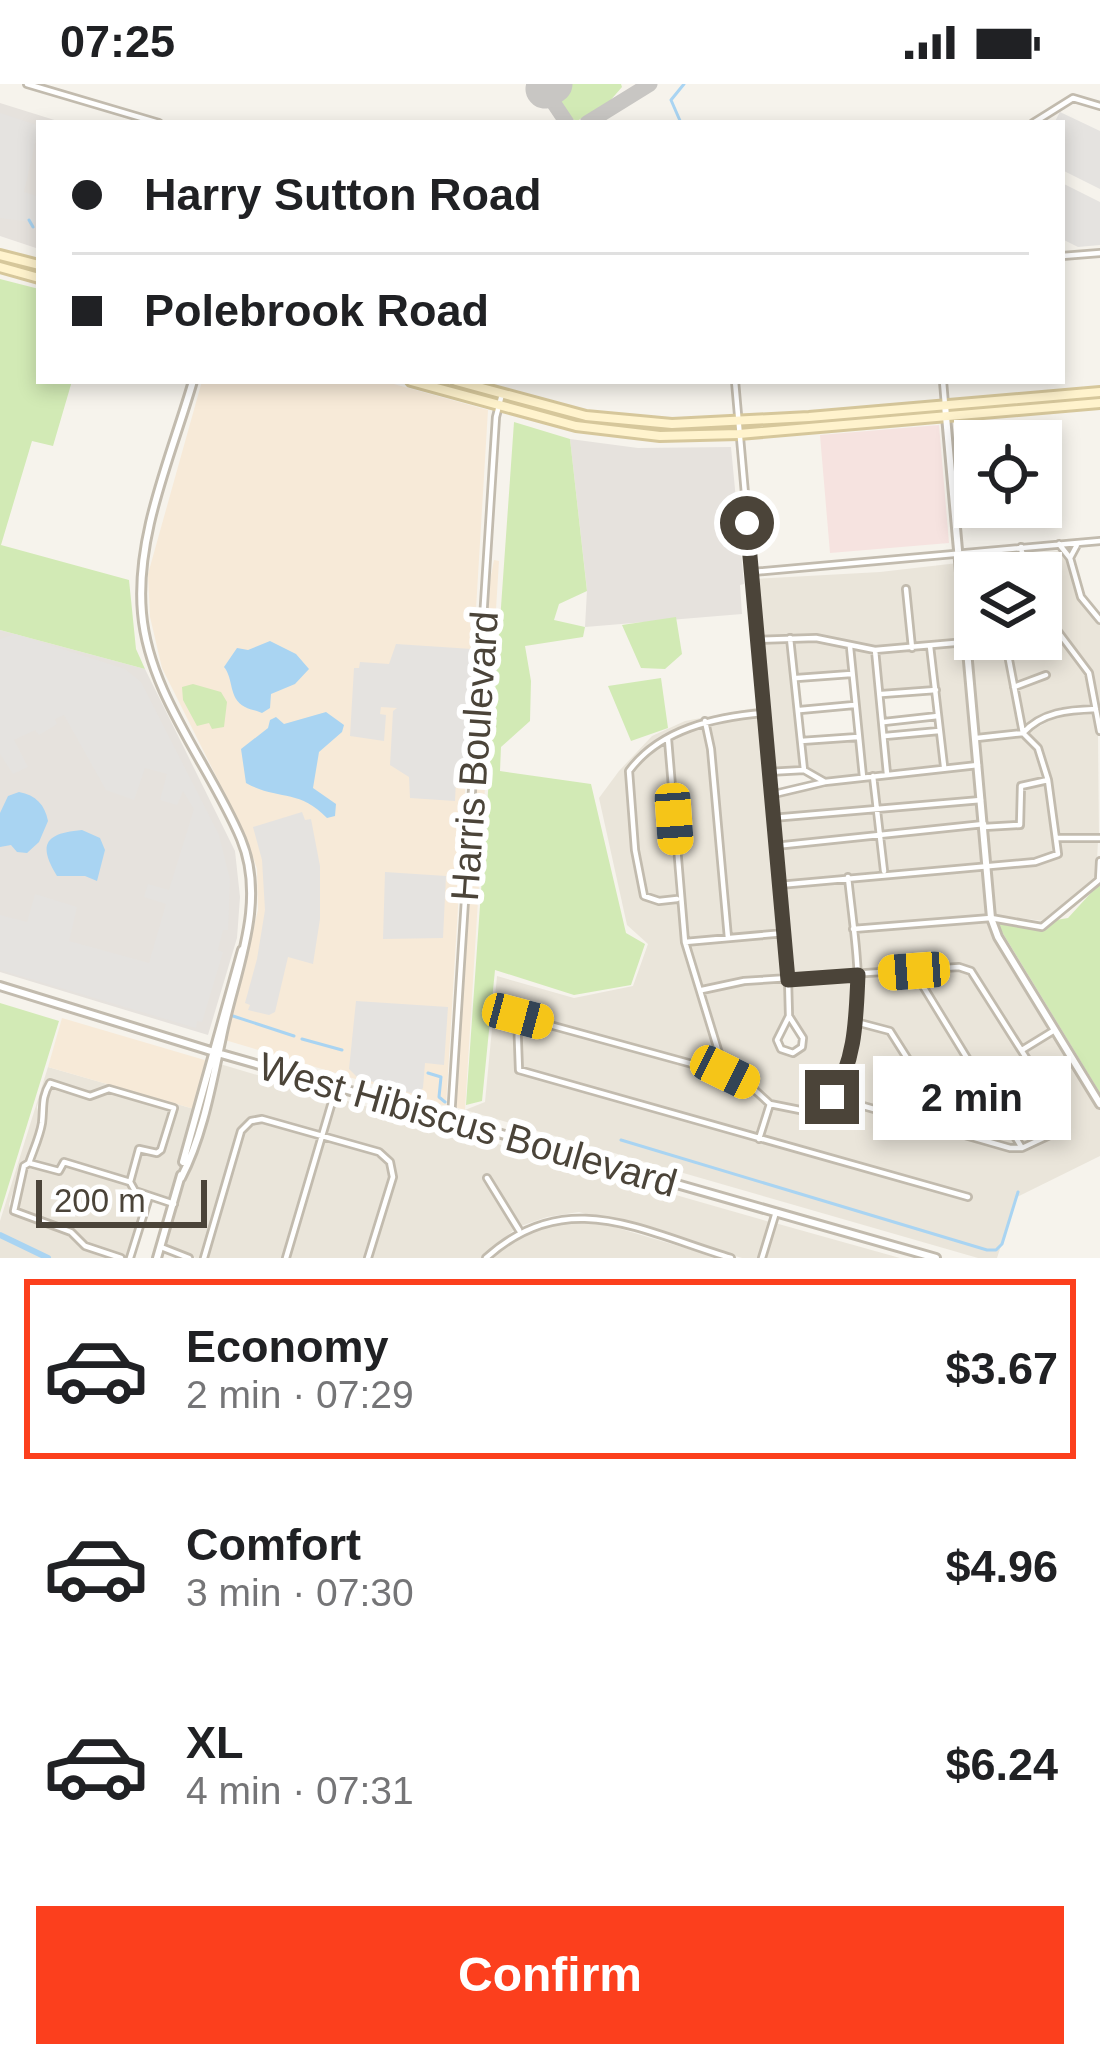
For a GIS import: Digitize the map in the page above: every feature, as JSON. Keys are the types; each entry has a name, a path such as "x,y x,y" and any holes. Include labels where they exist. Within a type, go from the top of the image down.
{"main road":[{"path":"0,255 36,265"},
{"path":"0,267 36,277"},
{"path":"421,384 576,426 625,434 740,434 1100,403"},
{"path":"467,384 586,416 624,421 738,422 1100,392"}],"street":[{"path":"27,84 149,120"},
{"path":"37,84 44,90"},
{"path":"1038,120 1073,98 1100,106"},
{"path":"1065,256 1100,254"},
{"path":"158,1258 243,948 251,895 243,844 167,696 142,616 142,565 192,384"},
{"path":"735,384 788,980 789,1016 777,1040 781,1049 793,1053 802,1047 803,1038 789,1016"},
{"path":"943,384 961,552"},
{"name":"Harris Boulevard","path":"451,1118 502,394"},
{"path":"978,552 1100,541"},
{"path":"1070,558 1078,543"},
{"path":"1060,544 1070,558 1081,597 1100,620"},
{"path":"1021,547 1022,552"},
{"path":"751,572 954,555"},
{"path":"906,589 912,648"},
{"path":"1062,637 1089,673 1100,731"},
{"path":"790,638 804,770"},
{"path":"757,640 816,638 875,650 954,643"},
{"path":"850,646 863,777"},
{"path":"930,646 944,767"},
{"path":"875,650 887,774"},
{"path":"969,660 991,918 1053,1031 1100,1104"},
{"path":"779,885 1035,862 1058,854 1048,781 1038,748 1023,733 1009,660"},
{"path":"795,678 851,674"},
{"path":"1014,687 1046,675"},
{"path":"881,694 936,690"},
{"path":"798,710 854,704"},
{"path":"976,738 1023,733 1031,724 1062,710 1096,709"},
{"path":"679,899 659,902 644,896 634,850 629,771 641,754 705,722 764,712"},
{"path":"882,722 938,716"},
{"path":"705,722 728,938"},
{"path":"883,736 939,731"},
{"path":"801,741 858,737"},
{"path":"668,739 685,942 725,1072"},
{"path":"769,795 826,782 978,765"},
{"path":"767,772 804,770 826,782"},
{"path":"873,776 884,874"},
{"path":"775,846 878,833 1020,825 1021,786 1048,781"},
{"path":"772,818 982,800"},
{"path":"1057,838 1100,838"},
{"path":"853,929 991,918 1042,927 1099,880 1100,861"},
{"path":"848,877 858,975 856,1022 844,1078 832,1097 800,1110 770,1104 747,1083 725,1072 518,1016 519,1070 968,1197"},
{"path":"685,942 784,933"},
{"path":"702,990 744,981 959,967 971,971 1063,1116 1065,1127 1022,1148 832,1097"},
{"path":"914,971 1022,1148"},
{"name":"West Hibiscus Boulevard","path":"0,986 216,1053 936,1258"},
{"path":"856,1022 890,1031 954,1132"},
{"path":"1021,1051 1053,1031"},
{"path":"121,1258 85,1246 71,1232 14,1210 44,1119 40,1107 46,1086 50,1083 90,1096 109,1089 173,1108 160,1150 139,1148 130,1183"},
{"path":"286,1258 337,1085"},
{"path":"759,1139 770,1104"},
{"path":"204,1258 241,1131 250,1121 262,1119 379,1153 390,1162 393,1177 368,1258"},
{"path":"29,1163 59,1171 64,1162 130,1183 135,1192 174,1204"},
{"path":"487,1178 519,1230"},
{"path":"130,1258 149,1197"},
{"path":"762,1258 776,1212"},
{"path":"486,1258 519,1230 578,1216 731,1258"},
{"path":"161,1246 189,1258"}],"shaded area":[{"path":"0,103 54,120 36,120 36,248 0,236"},
{"path":"1060,112 1100,131 1100,189 1065,172 1065,120 1056,120"},
{"path":"0,113 36,125 24,192 36,196 36,223 0,218"},
{"path":"1065,184 1100,202 1100,245 1078,247 1065,240"},
{"path":"201,384 394,384 488,410 446,1106 225,1040 258,910 257,869 245,834 162,668 150,617 148,574"},
{"path":"939,425 949,543 830,553 820,435"},
{"path":"570,439 638,448 731,447 744,584 740,585 742,614 585,627 587,590"},
{"path":"1062,552 1078,599 1100,625 1100,714 1092,672 1062,631"},
{"path":"494,560 499,561 465,1110 455,1107 485,606"},
{"path":"954,563 954,640 915,644 908,585 903,587 909,645 875,646 816,635 759,636 754,579"},
{"path":"0,630 145,669 235,851 240,897 237,938 208,1035 0,972"},
{"path":"15,634 125,669 141,682 219,835 230,879 228,930 223,930 218,950 223,952 202,1022 197,1021 196,1028 0,970 0,915 27,922 35,894 77,907 69,941 149,963 166,904 144,897 148,884 169,890 194,809 183,791 177,805 160,800 167,774 145,768 134,800 106,790 64,715 39,735 35,730 14,740 28,767 13,774 0,754 0,639"},
{"path":"787,641 800,767 770,769 763,643"},
{"path":"793,641 847,649 848,671 798,674"},
{"path":"1062,643 1086,675 1092,706 1061,707 1025,727 1017,689 1049,676 1047,671 1016,683 1012,660 1062,660"},
{"path":"396,644 472,649 464,780 456,780 455,801 410,798 409,777 390,765 393,711 397,708 381,707 380,714 386,715 384,741 350,736 354,668 360,662 389,664"},
{"path":"954,647 954,660 965,660 975,762 946,764 934,649"},
{"path":"853,650 872,653 884,771 865,773"},
{"path":"928,650 933,687 883,691 878,653"},
{"path":"972,660 1006,660 1019,730 978,734"},
{"path":"760,707 707,717 665,736 640,752 626,772 641,897 658,905 677,902 682,945 720,1068 516,1012 516,1072 969,1201 971,1194 763,1136 772,1108 800,1113 833,1101 1021,1152 1069,1128 1025,1052 1052,1035 1100,1110 1100,1156 1017,1197 997,1258 978,1258 465,1110 485,1102 497,976 574,998 633,986 648,944 627,925 599,798 652,736 685,721"},
{"path":"1093,712 1098,735 1099,835 1059,835 1050,777 1040,747 1027,733 1062,714"},
{"path":"761,716 781,930 730,935 709,724"},
{"path":"703,726 724,935 687,938 671,741"},
{"path":"937,735 940,765 890,770 886,740"},
{"path":"1022,737 1035,750 1044,778 1018,786 1017,822 987,823 979,741"},
{"path":"856,740 859,774 826,778 806,768 804,744"},
{"path":"665,744 676,896 660,898 646,893 632,772 643,757"},
{"path":"975,768 978,797 877,805 876,779"},
{"path":"870,779 871,806 774,814 772,797"},
{"path":"1045,784 1055,851 991,863 987,830 1020,828 1024,789"},
{"path":"979,803 980,821 881,830 878,812"},
{"path":"302,812 305,820 311,819 320,866 320,919 313,964 288,957 275,1012 269,1015 248,1010 250,1005 245,1003 265,910 262,860 253,827"},
{"path":"872,812 875,831 778,842 775,821"},
{"path":"981,827 985,863 886,871 882,836"},
{"path":"876,837 880,871 782,882 779,849"},
{"path":"1060,841 1098,841 1096,879 1044,921 994,915 991,869 1035,865 1059,857"},
{"path":"985,870 988,915 856,926 851,880"},
{"path":"385,872 446,876 443,938 383,939"},
{"path":"846,881 854,972 790,976 783,888"},
{"path":"989,921 1048,1030 1022,1047 973,969 960,964 860,971 856,933"},
{"path":"782,936 784,976 704,987 689,945"},
{"path":"912,974 1016,1145 956,1129 892,1029 859,1020 860,978"},
{"path":"919,974 969,974 1060,1117 1057,1130 1023,1144"},
{"path":"854,978 853,1022 842,1076 830,1094 800,1107 772,1101 727,1070 706,993 785,983 786,1015 774,1041 780,1052 793,1056 803,1050 806,1038 792,1015 791,983"},
{"path":"356,1001 448,1007 444,1065 425,1063 423,1088 417,1095 357,1077 349,1069"},
{"path":"62,1018 208,1061 194,1109 48,1067"},
{"path":"521,1020 722,1075 745,1086 767,1105 757,1135 522,1068"},
{"path":"858,1026 888,1033 947,1127 837,1095 847,1078"},
{"path":"220,1064 331,1097 322,1132 263,1116 249,1119 238,1131 201,1258 196,1258 166,1245"},
{"path":"48,1067 194,1109 172,1200 137,1189 133,1182 141,1152 156,1156 163,1151 174,1104 110,1086 90,1092 51,1080 43,1086 37,1107 40,1119 9,1204 11,1212 110,1258 0,1258 0,1221"},
{"path":"51,1087 89,1099 109,1093 170,1110 158,1148 137,1148 128,1178 66,1159 58,1167 33,1161"},
{"path":"337,1098 770,1222 759,1258 742,1258 579,1212 521,1226 487,1173 483,1178 515,1229 481,1258 371,1258 395,1178 393,1161 381,1150 327,1133"},
{"path":"262,1122 320,1138 283,1258 207,1258 244,1133"},
{"path":"325,1140 377,1156 387,1164 390,1177 365,1258 289,1258"},
{"path":"66,1166 128,1185 133,1195 146,1199 127,1257 16,1208 27,1168 58,1174"},
{"path":"578,1219 719,1258 490,1258 521,1233"},
{"path":"775,1223 900,1258 765,1258"}],"green space":[{"path":"571,84 622,87 609,102 579,120 568,117 560,103 562,91"},
{"path":"0,279 36,288 36,384 71,384 53,446 32,441 1,545 129,580 136,649 145,669 0,630"},
{"path":"514,422 570,439 587,591 559,604 554,620 585,627 583,637 525,646 531,681 530,721 501,747 500,771 591,784 626,933 645,944 631,985 574,995 495,970 482,1101 466,1105"},
{"path":"676,617 682,654 665,669 641,668 622,625"},
{"path":"661,678 668,728 631,741 608,686"},
{"path":"193,684 221,692 227,702 224,727 197,726 183,700 182,687"},
{"path":"1100,883 1100,1093 996,922 1043,930 1068,918"},
{"path":"0,1003 59,1021 0,1213"}],"water":[{"path":"270,641 296,654 309,669 295,684 271,694 270,708 262,713 240,703 224,667 237,648 248,650"},
{"path":"326,712 344,725 319,752 313,788 336,804 335,816 327,818 307,802 246,783 241,749 268,728 270,720 276,717 284,724"},
{"path":"19,792 39,802 48,821 39,842 27,853 11,845 0,847 0,813 8,796"},
{"path":"82,830 100,838 105,850 97,881 57,876 47,856 53,837"}],"waterway":[{"path":"680,120 671,100 684,84"},
{"path":"29,220 33,227"},
{"path":"233,1016 294,1036"},
{"path":"302,1039 342,1050"},
{"path":"428,1073 441,1077 439,1097 445,1102"},
{"path":"621,1140 987,1250 1002,1244 1018,1192"},
{"path":"0,1235 48,1258"}],"taxiway":[{"path":"541,84 565,120"},
{"path":"592,120 650,84"}],"runway":[{"path":"545,89 553,84"}],"route":[{"path":"747,523 788,980 858,975 856,1022 844,1078 832,1097"}]}
